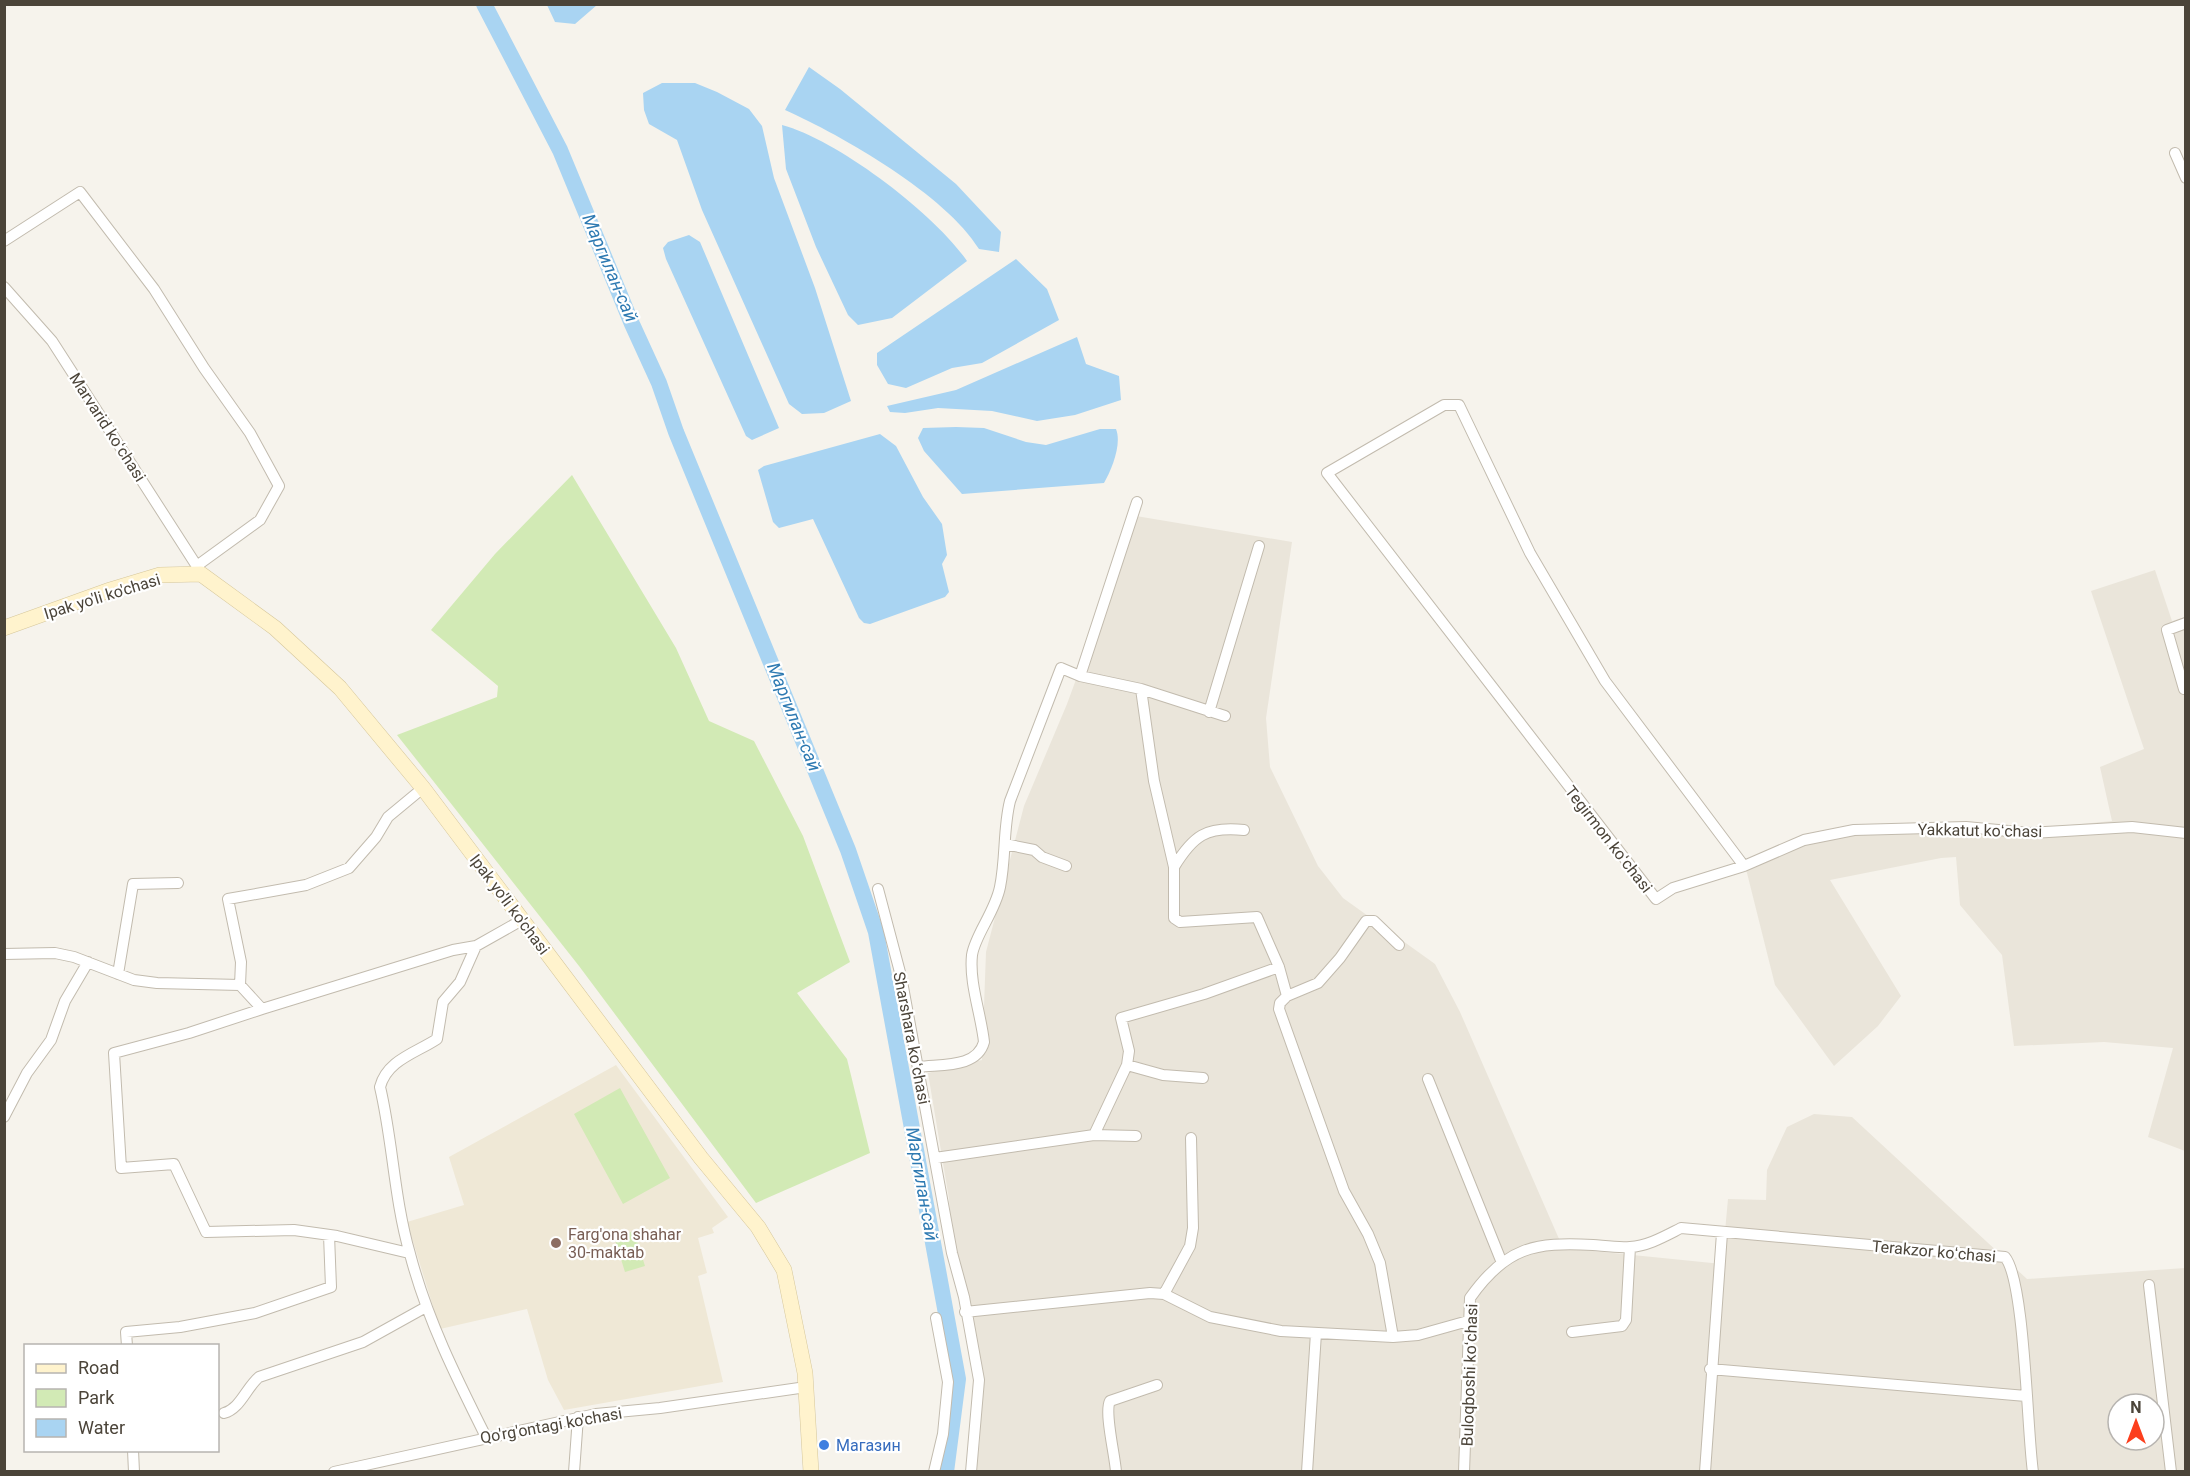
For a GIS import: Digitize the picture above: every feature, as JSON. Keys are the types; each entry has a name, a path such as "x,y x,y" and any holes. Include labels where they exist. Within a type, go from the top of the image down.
{"main road":[{"name":"Ipak yo'li ko'chasi","path":"4,628 107,591 160,575 199,570 274,628 340,688 423,788 701,1158 758,1227 774,1253 784,1270 800,1340 806,1387 811,1472"}],"street":[{"path":"2175,153 2186,178"},
{"path":"4,241 80,192 154,289 250,433 279,486 260,520 199,570"},
{"name":"Marvarid koʻchasi","path":"4,287 52,341 199,570"},
{"name":"Tegirmon koʻchasi","path":"1444,405 1459,405 1530,553 1605,681 1744,866 1673,888 1656,899 1327,473 1444,405"},
{"path":"1080,676 1137,502"},
{"path":"1209,712 1259,546"},
{"path":"2184,689 2167,630 2186,623"},
{"path":"919,1067 968,1061 981,1051 984,1042 972,968 972,953 991,915 999,889 1005,844 1004,823 1010,801 1061,668 1080,676 1141,689 1225,716"},
{"path":"1141,689 1154,781 1174,867 1174,918 1180,922 1257,917 1279,967 1287,996"},
{"path":"240,985 241,962 228,899 306,885 349,868 376,837 388,817 423,788"},
{"name":"Yakkatut koʻchasi","path":"1744,866 1804,840 1854,830 1966,827 2030,832 2124,827 2186,833"},
{"path":"1174,867 1186,847 1199,836 1224,828 1244,830"},
{"path":"1005,844 1034,850 1066,866"},
{"path":"118,974 134,884 178,883"},
{"name":"Sharshara koʻchasi","path":"878,889 901,976 979,1380 971,1472"},
{"path":"409,1253 294,1230 206,1232 174,1164 121,1167 114,1053 189,1033 262,1008 453,950 476,946 522,920"},
{"path":"1393,1337 1388,1294 1380,1263 1368,1234 1344,1191 1279,1009 1280,1003 1287,996 1317,983 1340,958 1366,921 1374,921 1399,945"},
{"path":"476,946 460,982 443,1002 437,1039 397,1062 383,1074 380,1087 397,1197 409,1253 426,1307 486,1437"},
{"path":"4,954 55,953 88,962 134,980 158,983 240,985 262,1008"},
{"path":"4,1117 27,1074 51,1040 64,1001 88,962"},
{"path":"1094,1135 1127,1065 1129,1051 1120,1022 1121,1018 1126,1014 1203,994 1279,967"},
{"path":"1127,1065 1163,1075 1203,1078"},
{"path":"1428,1079 1502,1263"},
{"path":"935,1158 1094,1135 1136,1136"},
{"path":"1164,1294 1190,1246 1193,1228 1191,1138"},
{"name":"Buloqboshi koʻchasi","path":"1464,1472 1470,1298 1485,1278 1502,1263 1532,1246 1555,1243 1630,1247 1655,1241 1681,1228"},
{"name":"Terakzor koʻchasi","path":"1681,1228 2005,1257 2012,1270 2021,1332 2033,1472"},
{"path":"1704,1472 1722,1233"},
{"path":"127,1344 126,1332 180,1327 255,1313 332,1287 328,1235"},
{"path":"1572,1332 1622,1326 1626,1320 1630,1247"},
{"path":"2149,1285 2171,1472"},
{"path":"965,1312 1150,1293 1164,1294 1210,1317 1281,1331 1393,1337 1418,1335 1468,1321"},
{"path":"224,1413 232,1411 259,1377 363,1342 426,1307"},
{"path":"934,1472 943,1434 948,1382 936,1318"},
{"path":"1307,1472 1316,1333"},
{"path":"1710,1370 2026,1396"},
{"path":"1116,1472 1115,1446 1106,1408 1110,1401 1157,1385"},
{"name":"Qo'rg'ontagi ko'chasi","path":"334,1472 578,1417 806,1387"},
{"path":"574,1472 578,1417"},
{"path":"133,1452 134,1472"}],"shaded area":[{"path":"1136,516 1292,542 1266,718 1270,767 1318,866 1343,898 1435,964 1460,1012 1563,1248 1722,1264 1728,1199 1766,1200 1767,1170 1787,1127 1814,1114 1852,1117 2027,1279 2185,1268 2185,1471 976,1471 980,1439 982,1377 953,1264 949,1199 928,1073 982,1060 986,952 1024,806 1067,704"},
{"path":"2155,570 2172,621 2185,617 2185,1151 2148,1137 2173,1048 2104,1042 2014,1046 2002,955 1960,905 1956,857 1830,880 1901,996 1878,1026 1834,1066 1775,985 1745,865 1855,828 2029,829 2112,821 2100,767 2144,749 2091,591"},
{"name":"Farg'ona shahar 30-maktab","path":"616,1065 728,1217 712,1228 714,1233 698,1238 707,1273 698,1276 723,1382 564,1410 548,1380 527,1309 440,1329 407,1222 464,1205 449,1157"}],"green space":[{"path":"572,475 676,648 709,721 754,741 803,836 850,962 797,993 847,1059 870,1153 756,1203 579,966 397,735 497,697 498,686 431,630 495,554"},
{"path":"620,1088 670,1178 623,1204 574,1114"},
{"path":"634,1231 645,1266 625,1272 614,1237"}],"water":[{"path":"547,5 597,5 575,24 555,22"},
{"path":"809,67 840,89 956,184 1001,232 999,252 979,249 964,229 943,208 891,169 835,135 785,110"},
{"path":"662,83 695,83 717,92 749,109 762,126 774,178 815,288 851,401 824,413 802,414 789,404 702,210 677,140 649,124 644,110 643,93"},
{"path":"782,125 805,133 830,146 884,181 932,222 967,261 892,318 858,325 848,315 816,247 786,169"},
{"path":"689,235 700,242 779,428 752,440 746,436 666,259 663,248 668,242"},
{"path":"1016,259 1047,289 1059,320 982,363 952,368 906,388 888,384 877,365 877,353"},
{"path":"1077,337 1086,364 1119,376 1121,400 1075,415 1037,421 992,411 938,408 905,413 890,412 887,406 956,390"},
{"path":"923,428 984,428 1026,442 1046,445 1100,429 1116,429 1118,442 1113,464 1104,483 962,494 924,451 918,438"},
{"path":"880,434 896,446 923,497 942,524 947,555 942,564 949,592 945,597 870,624 864,623 859,618 813,519 779,528 773,522 758,470 764,466"}],"waterway":[{"name":"Маргилан-сай","path":"484,4 560,150 659,383 676,432 848,850 876,932 958,1379 946,1472"}],"place":[{"name":"Farg'ona shahar 30-maktab","path":"556,1243"},
{"name":"Магазин","path":"824,1445"}]}
